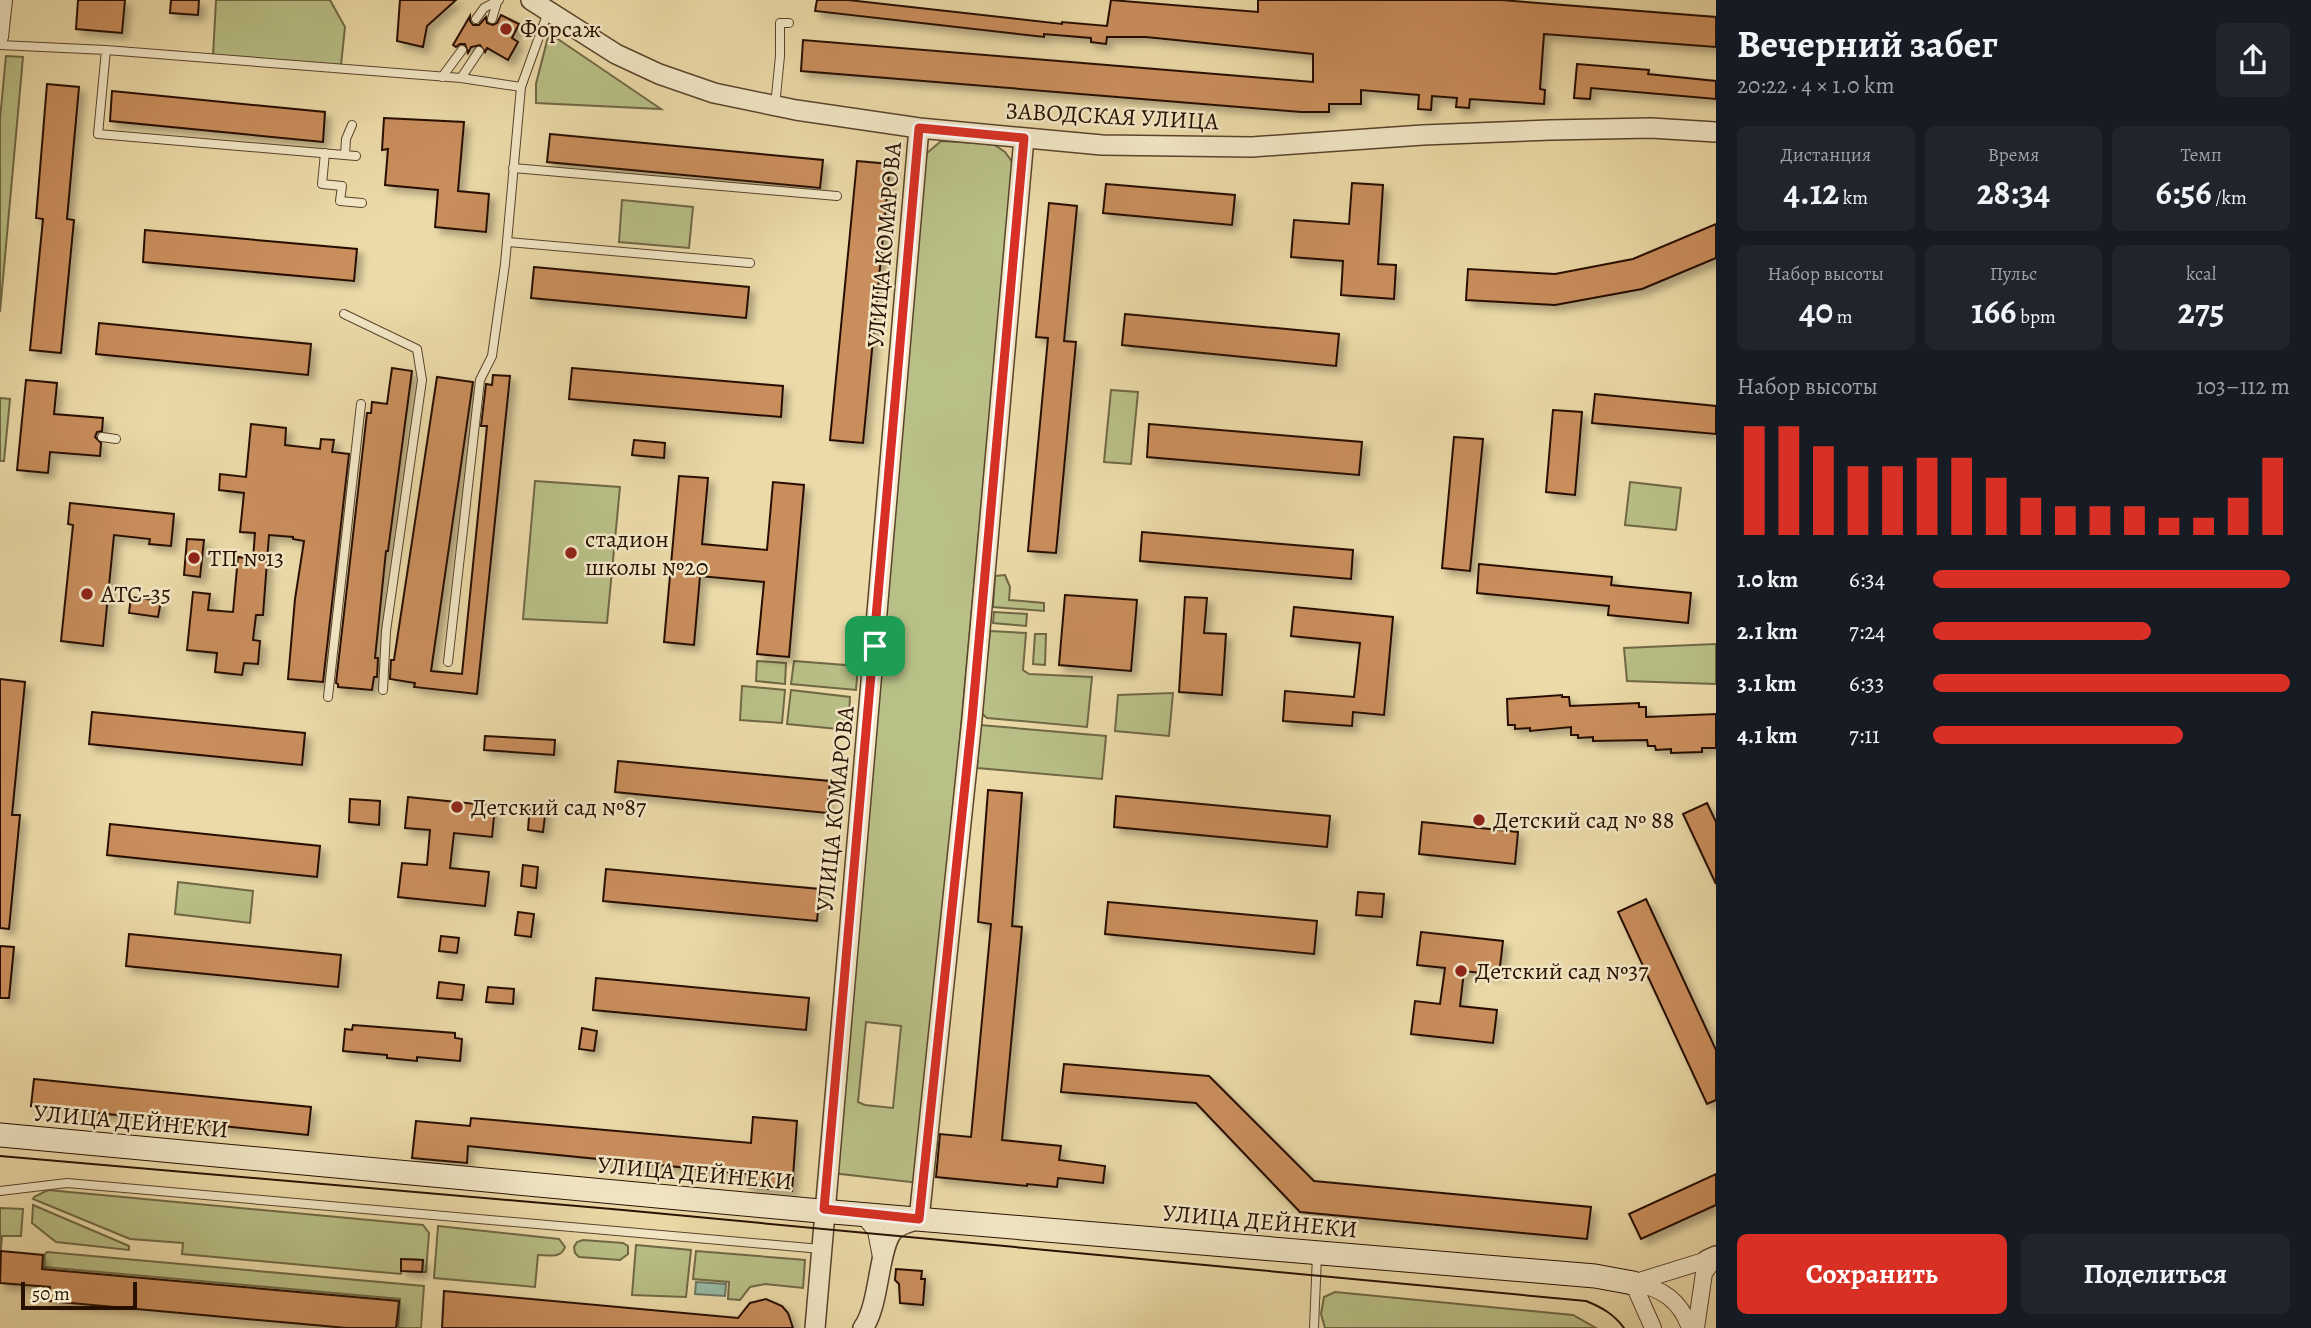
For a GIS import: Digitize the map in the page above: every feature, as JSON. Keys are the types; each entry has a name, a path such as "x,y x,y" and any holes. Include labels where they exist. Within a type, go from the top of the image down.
{"main road":[{"name":"УЛИЦА ДЕЙНЕКИ","path":"0,1135 451,1178 1595,1276 1633,1283"}],"street":[{"path":"0,37 4,0"},
{"name":"ЗАВОДСКАЯ УЛИЦА","path":"531,0 594,42 659,74 714,93 775,106 919,128 1102,145 1252,147 1423,135 1550,130 1651,128 1716,132"},
{"name":"УЛИЦА КОМАРОВА","path":"815,1328 919,128"},
{"path":"864,1323 887,1243 893,1231 919,1219 972,719 1024,138"},
{"path":"862,1213 873,1225 881,1250 878,1280"},
{"path":"1696,1328 1704,1273 1713,1258"},
{"name":"УЛИЦА ДЕЙНЕКИ","path":"1633,1283 1713,1258"},
{"path":"1633,1283 1653,1328"},
{"path":"1633,1283 1654,1287 1671,1297 1685,1313 1690,1328"}],"lane":[{"path":"492,19 498,1"},
{"path":"476,19 484,8 498,1"},
{"path":"447,662 480,380 492,356 507,242 521,87 548,12"},
{"path":"775,106 780,23 789,23"},
{"path":"0,45 106,50 461,78 521,87"},
{"path":"106,50 98,134 356,156"},
{"path":"442,77 462,50"},
{"path":"461,78 479,51"},
{"path":"345,155 346,139 352,125"},
{"path":"325,153 323,184 342,186 341,201 362,203"},
{"path":"513,168 837,196"},
{"path":"507,242 750,264"},
{"path":"344,314 416,349 422,380 386,631 383,690"},
{"path":"328,697 361,404"},
{"path":"102,437 116,439"},
{"path":"0,1191 67,1184 821,1249"},
{"path":"1314,1328 1317,1252"}],"green space":[{"path":"216,0 330,0 345,27 341,65 213,56"},
{"path":"549,33 661,109 536,103 536,84"},
{"path":"6,56 23,57 0,312 0,119"},
{"path":"941,141 993,144 1005,152 1013,163 919,1183 832,1173 918,174 927,153","holes":["866,1022 901,1026 893,1108 858,1102"]},
{"path":"622,200 693,207 689,248 619,242"},
{"path":"1111,390 1138,392 1131,464 1104,462"},
{"path":"0,398 10,399 4,461 0,461"},
{"name":"стадион школы №20","path":"535,481 620,487 607,623 523,619"},
{"path":"1630,482 1681,488 1676,530 1625,525"},
{"path":"1005,575 1010,587 1009,600 1044,603 1044,611 993,607 995,576"},
{"path":"994,612 1027,614 1026,626 993,623"},
{"path":"990,631 1026,633 1023,670 1029,674 1092,677 1087,727 987,718 981,713"},
{"path":"1035,634 1046,634 1045,665 1033,664"},
{"path":"1716,644 1716,684 1627,681 1624,648"},
{"path":"757,661 786,663 785,684 756,681"},
{"path":"794,661 858,666 856,690 791,684"},
{"path":"742,686 785,690 782,723 740,720"},
{"path":"791,690 850,697 848,730 787,724"},
{"path":"1173,693 1169,736 1115,731 1118,695"},
{"path":"980,725 1106,736 1102,779 977,768"},
{"path":"178,882 253,891 250,923 175,914"},
{"path":"48,1190 423,1225 429,1233 426,1272 422,1272 423,1260 402,1259 401,1274 182,1254 183,1243 130,1239 33,1199"},
{"path":"33,1205 129,1246 129,1250 56,1242 32,1223"},
{"path":"0,1208 23,1209 21,1236 2,1236 0,1261"},
{"path":"438,1226 559,1239 565,1247 557,1255 538,1255 535,1287 434,1278"},
{"path":"583,1240 623,1243 628,1246 628,1254 620,1260 579,1257 574,1247 577,1242"},
{"path":"636,1245 691,1250 686,1297 632,1295"},
{"path":"696,1251 805,1260 803,1288 765,1284 750,1287 740,1300 728,1299 729,1282 693,1279"},
{"path":"47,1252 424,1286 421,1328 398,1328 400,1299 44,1267"},
{"path":"1335,1292 1573,1315 1596,1328 1325,1328 1321,1314 1324,1297"}],"shaded area":[{"path":"696,1282 726,1284 725,1296 695,1294"}],"building":[{"path":"78,0 125,0 122,33 76,29"},
{"path":"171,0 199,0 198,15 170,13"},
{"path":"400,0 456,0 427,26 423,47 397,41"},
{"path":"817,0 848,0 1062,24 1107,26 1111,0 1258,12 1258,0 1501,0 1716,17 1716,47 1544,34 1540,89 1545,90 1544,104 1470,99 1469,108 1456,107 1457,98 1432,96 1431,110 1418,109 1419,95 1361,90 1361,104 1329,104 1329,112 1301,112 801,71 803,40 1313,82 1313,54 1146,37 1107,37 1106,44 1091,42 1091,38 1044,34 1044,37 815,11"},
{"path":"501,15 519,24 512,38 518,42 508,60 487,48 485,52 480,45 471,47 468,53 465,44 456,47 453,45 470,16 473,25 479,25 486,17 487,23 493,25"},
{"path":"1577,64 1649,70 1648,74 1716,81 1716,99 1591,88 1590,99 1574,98"},
{"path":"47,84 79,87 67,219 74,220 61,353 30,350 43,219 36,218"},
{"path":"112,91 325,112 323,142 110,121"},
{"path":"384,118 464,122 458,191 489,194 486,232 435,227 438,190 385,185 388,149 382,150"},
{"path":"550,134 823,160 820,188 547,162"},
{"path":"857,161 890,164 863,443 830,440"},
{"path":"1352,183 1383,185 1378,264 1396,265 1394,299 1341,295 1343,261 1291,257 1294,220 1349,224"},
{"path":"1106,184 1235,195 1232,225 1103,213"},
{"path":"1049,203 1077,206 1064,341 1076,342 1056,553 1028,551 1048,338 1036,337"},
{"path":"1716,224 1716,258 1642,289 1555,305 1466,300 1468,269 1555,274 1633,259"},
{"path":"145,230 357,249 354,281 143,262"},
{"path":"534,267 749,287 746,318 531,298"},
{"path":"1125,314 1339,334 1336,366 1122,345"},
{"path":"99,323 311,344 308,375 96,354"},
{"path":"392,368 412,371 386,551 375,658 378,658 377,677 374,677 372,690 338,687 336,683 367,413 371,413 372,402 387,404"},
{"path":"572,368 783,386 781,417 569,399"},
{"path":"493,375 510,376 477,694 414,687 415,683 390,679 391,660 394,660 437,377 473,382 431,671 462,674 487,426 481,426 486,384 492,385"},
{"path":"26,380 57,383 54,414 103,418 102,431 97,432 95,437 101,443 100,456 50,452 48,473 17,470"},
{"path":"1595,394 1716,406 1716,434 1592,423"},
{"path":"1553,410 1582,412 1575,495 1546,492"},
{"path":"251,424 286,428 285,445 320,449 321,439 334,440 332,452 349,454 323,682 288,679 295,599 304,541 293,537 269,535 263,615 256,615 253,640 260,641 258,664 244,663 242,675 215,672 217,653 187,650 193,592 210,594 208,610 233,612 238,557 253,559 255,533 240,532 244,493 219,490 220,474 246,477"},
{"path":"1149,424 1362,442 1359,475 1147,457"},
{"path":"1454,437 1483,439 1470,571 1442,568"},
{"path":"634,440 665,443 664,458 632,455"},
{"path":"679,476 708,478 702,544 767,550 773,482 804,485 789,657 757,654 764,582 700,576 694,645 664,642"},
{"name":"АТС-35","path":"70,503 174,514 171,546 149,544 150,539 114,535 103,646 61,641 73,525 68,524"},
{"path":"1142,532 1353,550 1351,579 1140,561"},
{"name":"ТП №13","path":"187,539 204,540 200,577 184,575"},
{"path":"1479,564 1612,577 1611,585 1691,593 1688,623 1608,615 1609,606 1477,593"},
{"path":"1065,595 1137,600 1131,671 1059,665"},
{"path":"131,597 161,601 158,617 129,613"},
{"path":"1185,597 1207,598 1204,633 1226,634 1222,695 1179,692"},
{"path":"1294,607 1393,617 1384,715 1353,712 1352,726 1283,721 1285,691 1354,697 1360,643 1291,636"},
{"path":"0,679 25,682 12,815 20,815 9,929 0,928"},
{"path":"1562,695 1569,697 1570,706 1639,703 1639,707 1646,707 1646,717 1716,714 1716,748 1702,748 1702,752 1671,753 1671,749 1656,750 1655,746 1648,746 1647,740 1593,741 1593,737 1578,738 1578,735 1571,735 1571,727 1530,731 1530,728 1515,729 1515,725 1508,725 1507,699"},
{"path":"92,712 305,733 302,765 89,744"},
{"path":"485,736 555,740 554,755 484,750"},
{"path":"618,761 830,781 827,813 615,792"},
{"path":"988,790 1022,793 1012,926 1022,927 1002,1140 1061,1146 1059,1160 1105,1166 1103,1183 1058,1178 1057,1187 1027,1186 936,1177 940,1134 971,1137 991,924 978,922"},
{"path":"1116,796 1330,816 1327,847 1114,827"},
{"path":"408,797 495,806 492,837 454,833 450,868 489,872 485,906 398,897 402,863 427,865 430,830 405,828"},
{"path":"350,799 380,801 379,825 349,822"},
{"path":"1707,803 1716,822 1716,884 1683,814"},
{"path":"530,805 546,807 543,832 528,830"},
{"path":"1422,822 1518,832 1515,864 1419,854"},
{"path":"110,824 320,846 317,877 107,855"},
{"path":"523,865 538,867 536,888 521,886"},
{"path":"606,869 820,889 817,921 603,901"},
{"path":"1358,892 1384,894 1382,917 1356,915"},
{"path":"1646,899 1716,1050 1716,1100 1707,1104 1618,912"},
{"path":"1108,902 1317,921 1314,954 1105,934"},
{"path":"518,912 534,914 531,937 515,935"},
{"path":"1421,932 1503,941 1499,975 1464,971 1460,1006 1497,1010 1493,1043 1411,1034 1415,1001 1440,1004 1445,968 1417,965"},
{"path":"129,934 341,955 338,987 126,966"},
{"path":"441,936 459,938 457,953 439,951"},
{"path":"0,946 14,947 9,998 0,998"},
{"path":"596,978 809,998 806,1030 593,1010"},
{"path":"439,982 464,985 462,1000 437,998"},
{"path":"488,987 514,989 513,1004 486,1002"},
{"path":"353,1025 455,1033 455,1038 462,1039 460,1061 417,1057 417,1061 343,1051 345,1029 352,1030"},
{"path":"582,1028 597,1031 594,1051 579,1049"},
{"path":"1064,1064 1209,1076 1314,1181 1591,1207 1587,1239 1300,1212 1196,1103 1061,1092"},
{"path":"34,1079 311,1107 308,1135 31,1106"},
{"path":"753,1117 797,1121 792,1191 747,1187 748,1174 468,1146 467,1163 412,1158 416,1121 470,1126 471,1118 751,1143"},
{"path":"1716,1174 1716,1205 1641,1239 1629,1214"},
{"path":"1,1251 43,1255 42,1269 399,1301 396,1328 347,1328 49,1301 50,1287 0,1283"},
{"path":"401,1259 423,1260 422,1272 401,1271"},
{"path":"896,1269 922,1271 921,1279 925,1279 923,1305 900,1303 899,1284 895,1280"},
{"path":"444,1291 738,1318 750,1303 766,1299 782,1306 788,1313 793,1328 442,1328"}],"tram line":[{"path":"0,1156 623,1210 1586,1301 1607,1312 1624,1328"}],"place":[{"name":"Форсаж","path":"506,29"},
{"name":"стадион школы №20","path":"571,553"},
{"name":"ТП №13","path":"194,558"},
{"name":"АТС-35","path":"87,594"},
{"name":"Детский сад №87","path":"457,807"},
{"name":"Детский сад № 88","path":"1479,820"},
{"name":"Детский сад №37","path":"1461,971"}],"route":[{"path":"919,128 1024,138 972,719 919,1219 824,1209 875,646 919,128"}]}
